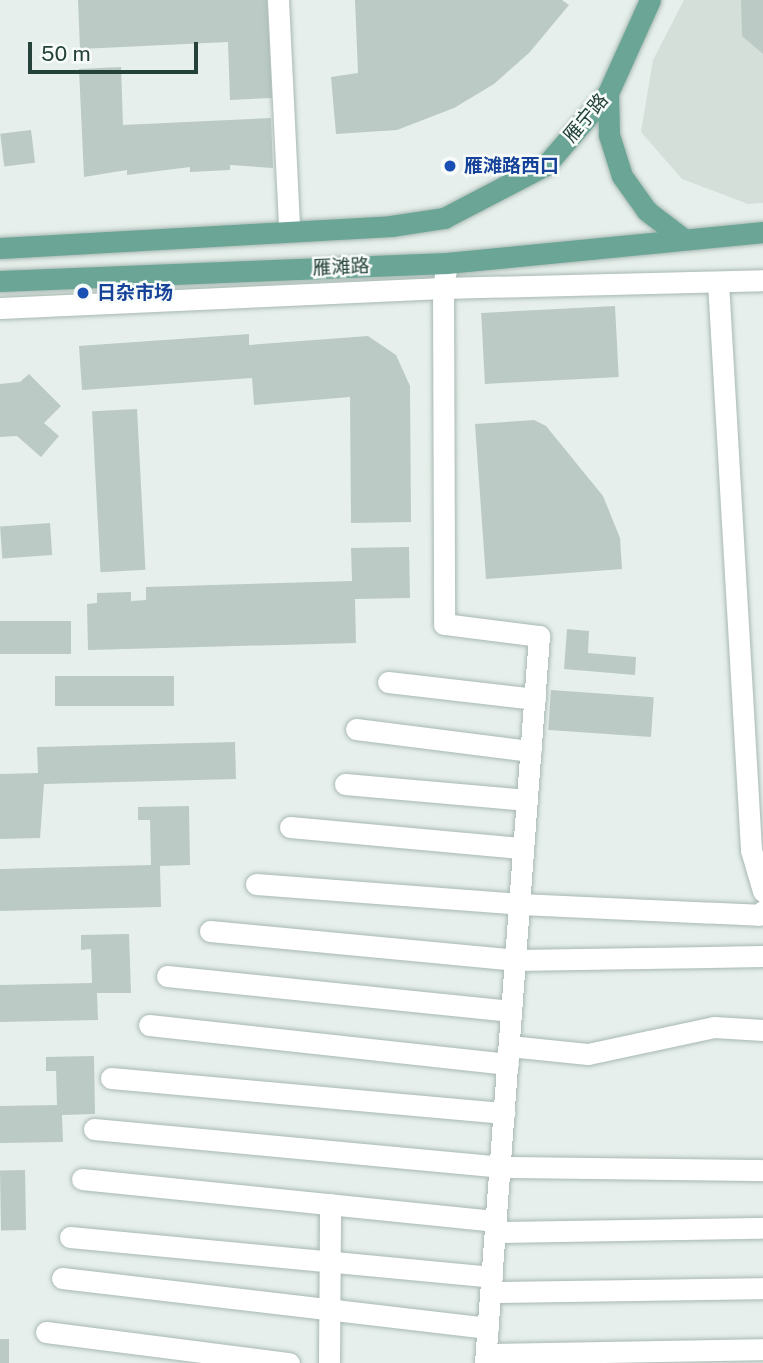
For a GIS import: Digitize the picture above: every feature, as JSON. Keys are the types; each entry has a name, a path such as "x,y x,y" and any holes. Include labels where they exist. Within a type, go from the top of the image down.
{"main road":[{"name":"雁宁路","path":"444,218 546,165 608,93 650,0"},
{"path":"608,93 609,135 622,176 647,211 681,237"},
{"name":"雁滩路","path":"0,248 289,229 391,226 444,218"},
{"name":"雁滩路","path":"0,281 447,263 681,237 763,232"}],"street":[{"path":"278,0 289,229"},
{"path":"447,263 443,288 444,624 539,636 486,1359 763,1349"},
{"path":"0,308 443,288 763,280"},
{"path":"718,282 751,850 763,891"},
{"path":"388,682 535,699"},
{"path":"356,729 531,751"},
{"path":"345,784 527,800"},
{"path":"290,827 523,848"},
{"path":"256,884 520,904 759,915 763,911"},
{"path":"211,931 515,960 763,956"},
{"path":"167,976 511,1011"},
{"path":"149,1025 508,1055 588,1054 715,1027 763,1030"},
{"path":"111,1078 504,1113"},
{"path":"94,1129 500,1167 763,1170"},
{"path":"82,1179 330,1204 495,1227 763,1228"},
{"path":"328,1363 330,1204"},
{"path":"70,1237 329,1261 491,1284 763,1288"},
{"path":"62,1278 488,1328"},
{"path":"46,1332 289,1363"}],"shaded area":[{"path":"684,0 763,0 763,203 748,204 682,179 641,132 653,60"}],"building":[{"path":"78,0 267,0 272,98 230,100 228,42 80,49"},
{"path":"355,0 562,0 569,5 529,53 494,84 454,108 397,130 336,134 331,77 358,73"},
{"path":"741,0 763,0 763,54 742,36"},
{"path":"121,67 123,125 271,118 273,168 230,165 230,170 190,172 190,167 127,175 127,170 84,177 79,69"},
{"path":"31,130 35,163 4,167 0,134"},
{"path":"615,306 619,377 485,384 481,313"},
{"path":"249,334 249,345 368,336 396,355 410,386 411,522 351,523 350,397 254,405 252,378 82,390 79,346"},
{"path":"29,374 61,406 44,423 59,436 41,457 17,436 0,437 0,384 20,382"},
{"path":"137,409 145,570 100,572 92,411"},
{"path":"534,420 546,426 603,496 620,538 622,569 486,579 475,424"},
{"path":"50,523 52,555 2,558 0,526"},
{"path":"409,547 410,598 355,599 356,643 88,650 87,604 97,603 97,593 131,592 131,601 146,600 146,587 352,581 351,548"},
{"path":"0,621 71,621 71,654 0,654"},
{"path":"567,629 589,631 588,653 636,657 635,675 564,669"},
{"path":"55,676 174,676 174,706 55,706"},
{"path":"551,690 654,697 651,737 548,730"},
{"path":"235,742 236,779 44,784 40,838 0,839 0,774 38,773 37,747"},
{"path":"189,806 190,865 160,866 161,907 0,911 0,869 151,865 150,820 138,820 138,807"},
{"path":"129,934 131,993 97,993 98,1020 0,1022 0,985 92,983 91,949 81,950 81,935"},
{"path":"94,1056 95,1114 62,1115 63,1142 0,1143 0,1106 57,1105 56,1071 46,1071 46,1057"},
{"path":"0,1170 25,1170 26,1230 1,1230"},
{"path":"0,1339 9,1339 9,1363 0,1363"}],"place":[{"name":"雁滩路西口","path":"450,166"},
{"name":"日杂市场","path":"83,293"}]}
